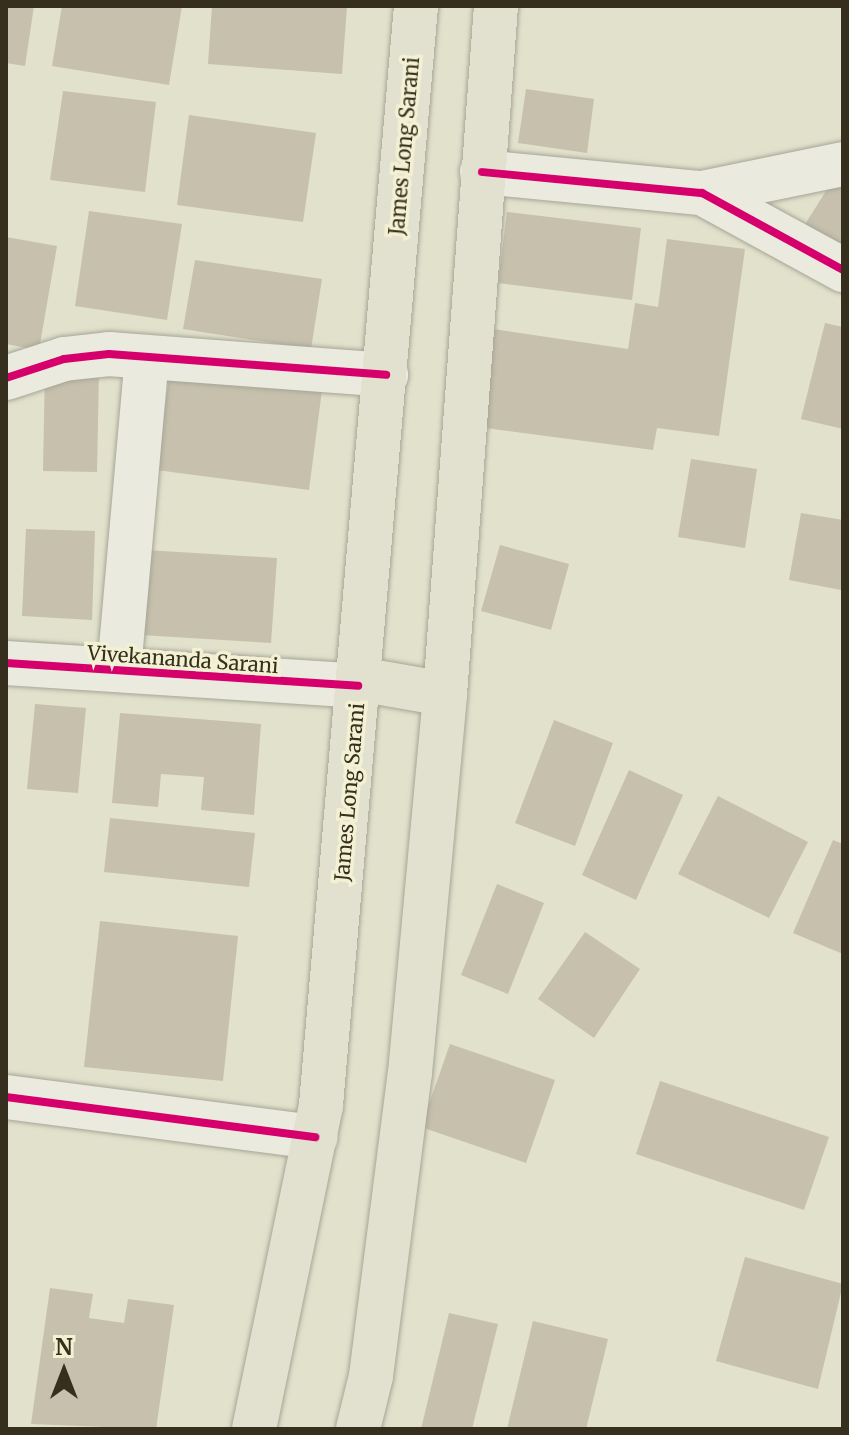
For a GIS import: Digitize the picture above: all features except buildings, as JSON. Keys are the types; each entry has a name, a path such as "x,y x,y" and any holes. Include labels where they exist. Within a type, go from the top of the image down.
{"main road":[{"name":"James Long Sarani","path":"254,1429 315,1137 386,375 415,6"},
{"path":"358,1429 371,1376 410,1073 445,694 496,6"},
{"path":"358,682 445,694"}],"street":[{"path":"482,172 702,193 843,164"},
{"path":"702,193 843,270"},
{"path":"6,378 64,359 109,354 386,375"},
{"path":"119,670 147,357"},
{"name":"Vivekananda Sarani","path":"6,663 358,682"},
{"path":"6,1097 315,1137"}],"cycle path":[{"path":"482,172 702,193 843,270"},
{"path":"6,378 64,359 109,354 386,375"},
{"path":"6,663 358,686"},
{"path":"6,1097 315,1137"}]}
